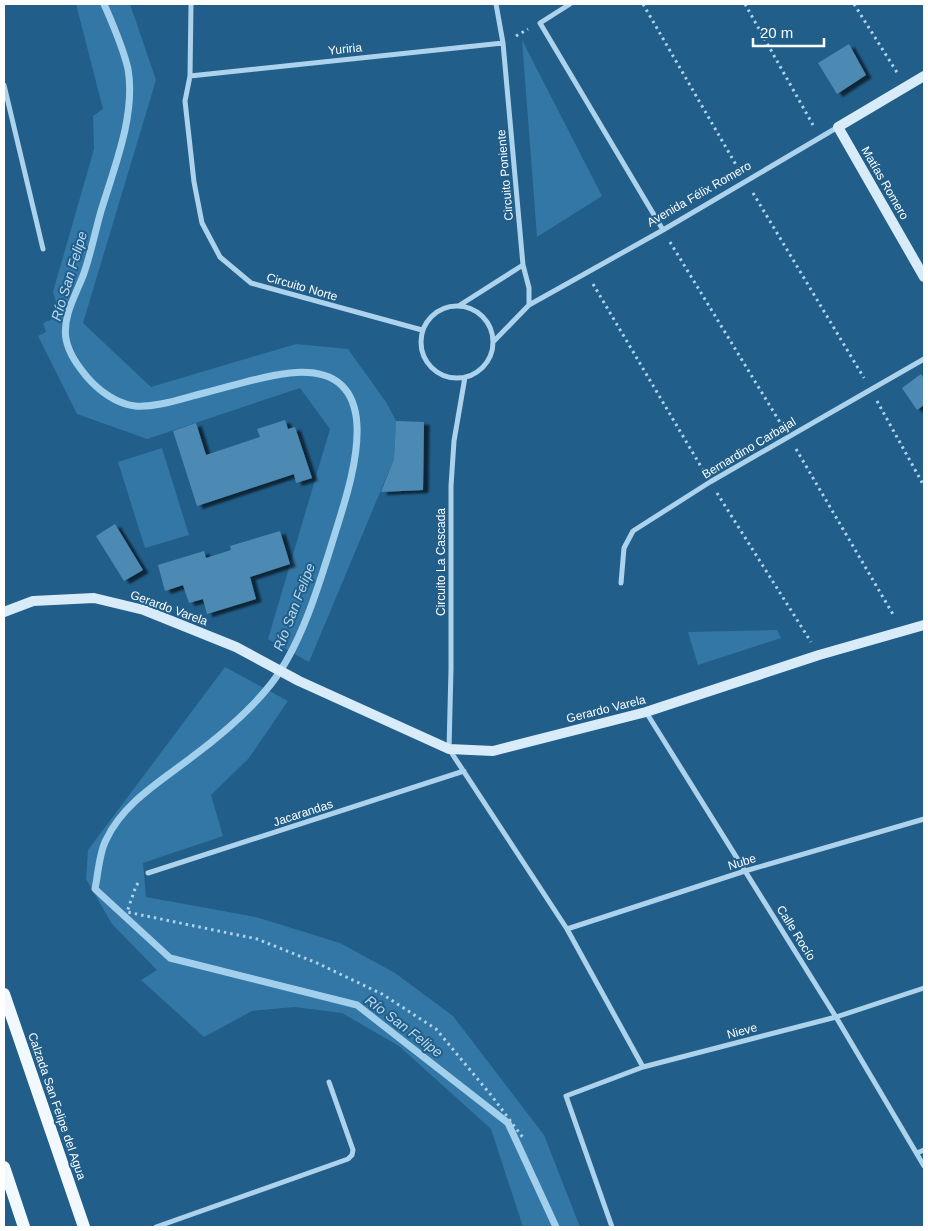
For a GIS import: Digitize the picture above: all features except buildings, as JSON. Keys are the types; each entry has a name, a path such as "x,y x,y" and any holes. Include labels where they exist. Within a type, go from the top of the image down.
{"main road":[{"name":"Avenida Félix Romero","path":"838,127 924,76"},
{"name":"Matías Romero","path":"838,127 924,277"},
{"name":"Gerardo Varela","path":"4,612 34,601 94,598 144,610 236,647 299,681 449,749 493,751 646,712 819,655 924,625"},
{"name":"Calzada San Felipe del Agua","path":"4,994 84,1227"},
{"path":"4,1167 24,1227"}],"street":[{"name":"Circuito Norte","path":"191,4 190,76 185,101 194,182 202,223 220,257 251,283 422,330"},
{"name":"Circuito Poniente","path":"496,4 503,43 523,265 528,288 529,305"},
{"path":"570,4 540,23 663,230"},
{"name":"Yuriria","path":"190,76 503,43"},
{"path":"4,85 43,249"},
{"name":"Avenida Félix Romero","path":"493,342 529,305 663,230 838,127"},
{"path":"460,305 477,311 489,324 493,342 488,359 478,370 465,377 449,377 436,371 425,360 421,345 422,330 430,317 442,308 460,305 523,265"},
{"name":"Bernardino Carbajal","path":"621,583 624,548 633,531 710,482 924,359"},
{"name":"Circuito La Cascada","path":"449,749 451,486 454,441 465,377"},
{"name":"Calle Rocío","path":"646,712 836,1016 924,1166"},
{"path":"449,749 567,929 643,1067"},
{"name":"Jacarandas","path":"148,873 464,771"},
{"name":"Nube","path":"567,929 745,871 924,818"},
{"name":"Nieve","path":"612,1227 566,1096 643,1067 836,1016 924,988"},
{"path":"156,1227 348,1159 352,1155 353,1150 329,1082"},
{"path":"917,1153 924,1150"}],"path":[{"path":"642,4 870,389 924,486"},
{"path":"745,4 821,138"},
{"path":"854,4 906,87"},
{"path":"503,43 540,23"},
{"path":"586,274 710,482 819,655"},
{"path":"148,873 136,886 127,912 258,939 318,963 382,994 436,1029 491,1095 524,1140"}],"shaded area":[{"path":"76,4 130,4 156,80 83,323 151,387 296,344 348,349 386,402 396,421 394,459 309,662 268,639 330,429 300,388 147,439 77,414 38,336 46,332 43,323 60,316 53,292 94,149 93,116 103,109"},
{"path":"522,40 602,196 537,237"},
{"path":"162,448 189,535 145,548 118,462"},
{"path":"777,630 781,638 698,665 688,632"},
{"path":"225,667 288,701 249,758 211,795 223,836 143,863 146,897 256,917 340,943 395,973 453,1016 544,1135 580,1227 523,1227 491,1129 399,1046 342,1013 294,1007 252,1011 204,1037 141,980 157,970 112,924 86,879 88,850"}],"waterway":[{"name":"Río San Felipe","path":"104,4 121,44 128,69 129,105 117,159 81,281 66,322 66,339 74,360 87,377 103,392 115,400 135,406 152,406 279,374 321,375 342,385 353,403 357,426 356,452 344,504 310,609 293,649 271,684 234,723 156,784 122,815 113,827 104,845 95,889 170,958 357,1005 508,1123 556,1227"}]}
